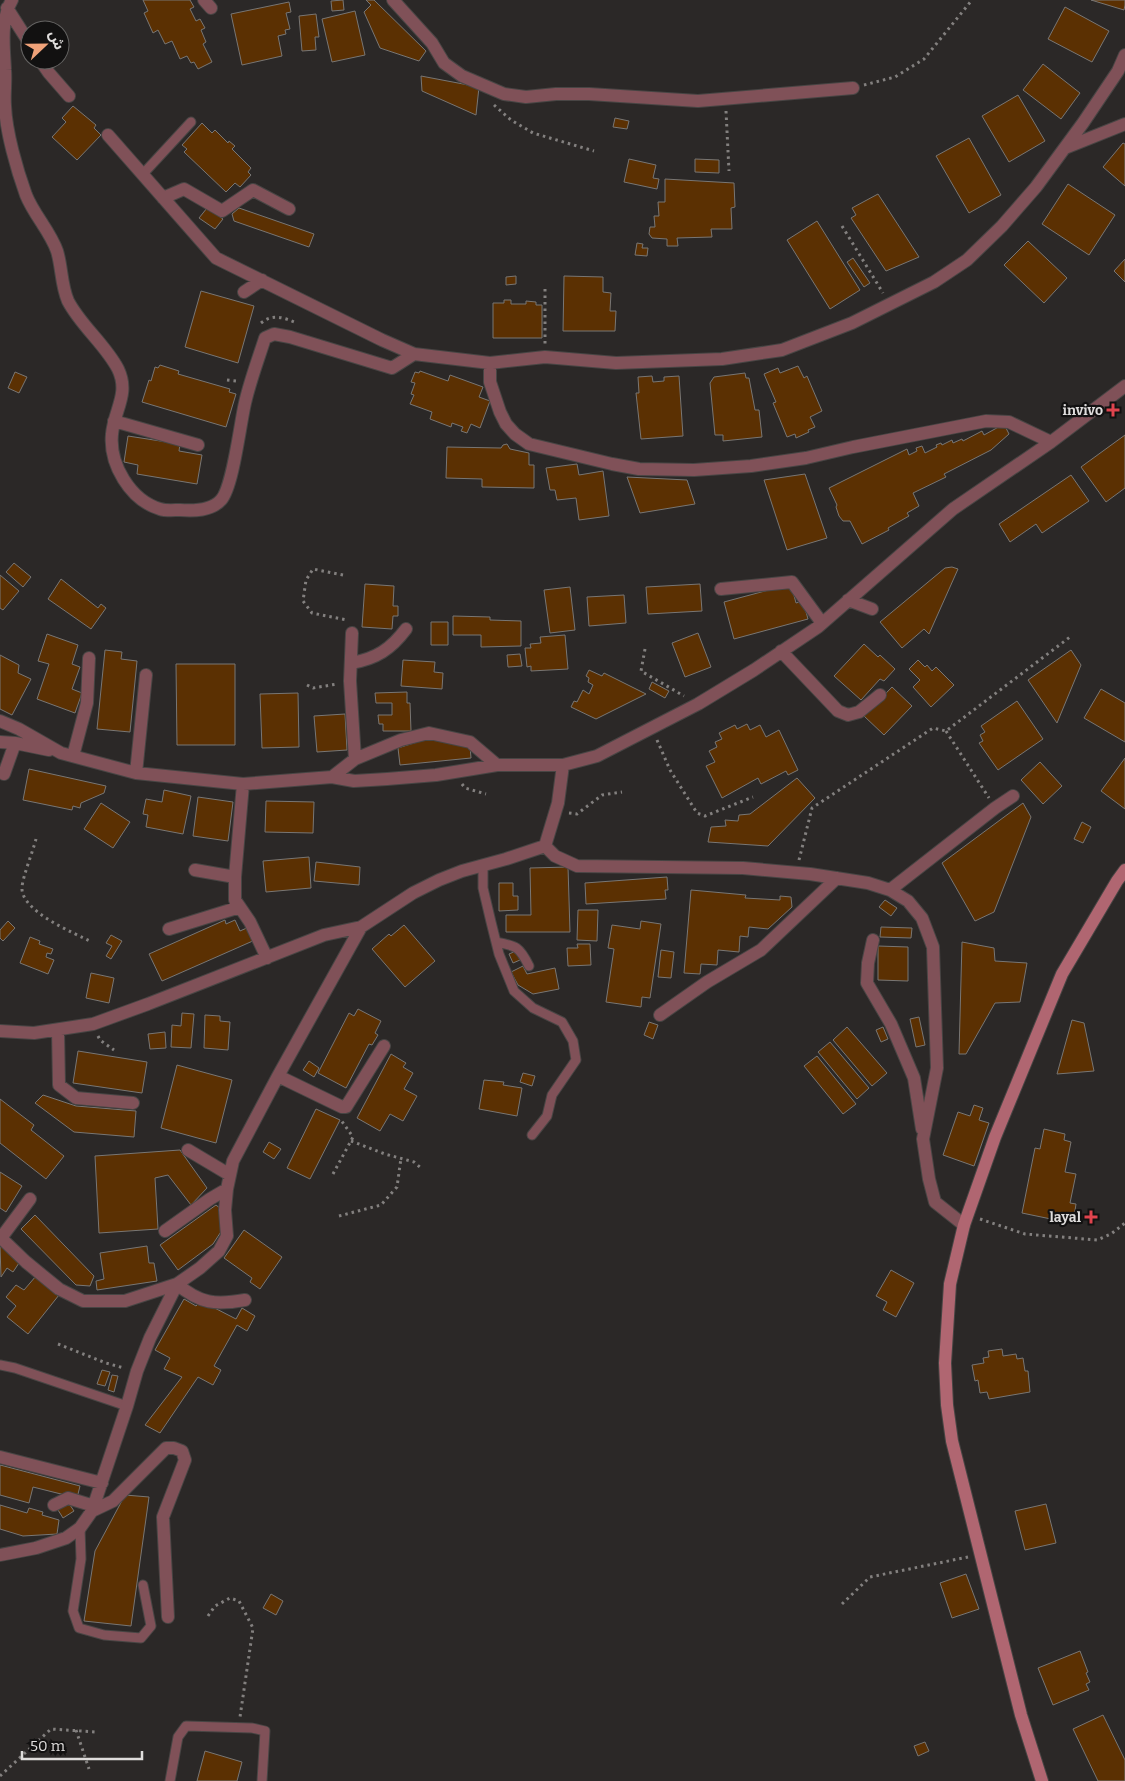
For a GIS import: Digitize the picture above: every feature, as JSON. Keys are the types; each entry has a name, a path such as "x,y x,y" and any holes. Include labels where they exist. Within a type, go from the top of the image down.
{"main road":[{"path":"1042,1781 1021,1715 952,1441 947,1405 945,1363 950,1284 966,1220 995,1136 1062,974 1116,881 1125,870"}],"street":[{"path":"393,0 432,42 444,63 462,76 504,94 526,98 556,94 589,94 698,101 853,88"},
{"path":"9,4 20,25"},
{"path":"9,4 3,38 6,80 5,106 12,148 27,196 52,239 57,252 62,284 69,302 118,369 124,385 112,433 112,452 119,471 131,489 143,500 160,509 193,511 207,508 221,500 233,468 245,403 264,338 274,334 290,337 392,368 414,354"},
{"path":"108,135 216,258 414,354 490,363 545,357 616,363 722,359 782,350 852,323 934,282 967,260 1002,226 1036,187 1118,71 1125,55"},
{"path":"46,70 69,96"},
{"path":"1065,148 1125,124"},
{"path":"163,198 184,189 222,211 253,190 289,209"},
{"path":"244,292 262,280"},
{"path":"490,363 490,382 500,412 506,424 515,434 529,444 640,469 694,470 751,466 806,458 986,421 1009,422 1051,442"},
{"path":"0,742 15,743 67,754 136,772 243,784 332,777 354,781 386,779 436,775 497,765 563,765 597,756 698,704 782,651 822,623 953,509 1051,442 1125,386"},
{"path":"114,422 198,445"},
{"path":"721,588 792,582 822,623"},
{"path":"848,600 872,609"},
{"path":"351,663 380,655 396,642 406,629"},
{"path":"352,632 350,682 355,759"},
{"path":"782,651 838,711 848,715 859,712 880,695"},
{"path":"67,754 87,703 89,658"},
{"path":"136,772 146,675"},
{"path":"0,720 67,754"},
{"path":"332,777 355,759 401,740 429,733 470,742 497,765"},
{"path":"4,774 15,743"},
{"path":"544,846 556,810 563,765"},
{"path":"243,784 235,877 235,900 250,922 267,958"},
{"path":"890,890 1013,796"},
{"path":"544,846 555,856 577,866 743,868 796,873 868,883 890,890 908,901 922,918 933,947 937,1068 923,1139"},
{"path":"0,1031 34,1033 93,1024 324,935 362,927 412,893 454,874 544,846"},
{"path":"195,870 235,877"},
{"path":"660,1015 706,982 761,950 837,878"},
{"path":"169,929 240,907"},
{"path":"30,1199 0,1237 59,1289 83,1301 125,1301 177,1284 200,1268 218,1251 227,1236 225,1210 233,1161 278,1076 362,927"},
{"path":"873,940 868,964 867,983 891,1024 914,1078 929,1178 935,1202 966,1220"},
{"path":"58,1030 59,1085 76,1098 133,1103"},
{"path":"278,1076 342,1107 346,1107 384,1046"},
{"path":"188,1150 230,1175"},
{"path":"165,1231 227,1189"},
{"path":"177,1284 192,1296 212,1302 245,1300"},
{"path":"0,1555 36,1548 66,1538 80,1528 93,1508 137,1371 150,1338 177,1284"},
{"path":"54,1505 68,1498 93,1508 113,1501 166,1448 174,1448 182,1452 185,1460 163,1517 168,1618"},
{"path":"0,1458 102,1483"}],"lane":[{"path":"142,175 191,122"},
{"path":"483,866 483,888 496,942 514,991 534,1008 562,1022 573,1041 576,1060 552,1095 547,1116 532,1135"},
{"path":"496,942 514,946 521,951 528,966"},
{"path":"0,1365 127,1406"},
{"path":"80,1528 81,1559 73,1611 79,1628 104,1634 141,1638 152,1626 143,1585"},
{"path":"170,1781 178,1737 186,1726 252,1728 265,1732 262,1781"}],"path":[{"path":"853,88 894,78 924,59 972,0"},
{"path":"485,86 493,105 511,120 533,133 594,151"},
{"path":"726,98 729,171"},
{"path":"842,226 890,304"},
{"path":"545,289 545,357"},
{"path":"343,575 313,569 306,580 303,601 312,613 347,620 352,632"},
{"path":"946,731 1070,638"},
{"path":"645,649 641,671 698,704"},
{"path":"306,685 313,688 350,682"},
{"path":"652,728 670,770 697,813 705,816 753,797"},
{"path":"796,873 812,808 933,728 946,731 995,808"},
{"path":"556,810 577,814 602,795 622,792"},
{"path":"36,839 22,888 27,902 57,925 92,942"},
{"path":"93,1024 100,1040 114,1050"},
{"path":"333,1174 353,1137 340,1119"},
{"path":"351,1141 385,1154 414,1162 421,1168"},
{"path":"339,1216 380,1205 397,1187 401,1158"},
{"path":"966,1220 1025,1234 1097,1240 1111,1234 1125,1223"},
{"path":"58,1344 106,1363 137,1371"},
{"path":"842,1604 870,1577 980,1554"},
{"path":"208,1616 215,1606 230,1598 239,1601 253,1628 238,1727"},
{"path":"0,1776 51,1729 96,1732"},
{"path":"76,1730 89,1769"}],"building":[{"path":"143,0 190,0 194,7 190,9 196,21 200,19 205,28 201,30 206,42 203,44 212,62 198,69 187,56 180,59 172,41 165,44 158,30 153,33 144,13 148,11"},
{"path":"343,0 344,10 332,11 331,1"},
{"path":"366,0 374,0 426,51 419,61 380,48 364,12 371,5"},
{"path":"1091,0 1125,0 1124,10"},
{"path":"289,2 291,12 286,13 290,29 285,30 286,34 278,36 282,56 242,65 231,14"},
{"path":"1065,7 1109,31 1092,62 1048,39"},
{"path":"355,11 365,55 332,62 322,19"},
{"path":"316,14 319,37 315,37 316,50 302,51 299,16"},
{"path":"1043,64 1080,93 1061,119 1023,90"},
{"path":"421,76 479,87 476,115 422,91"},
{"path":"1018,95 1045,141 1009,162 982,116"},
{"path":"73,106 96,125 94,128 101,135 77,160 52,137 66,122 62,118"},
{"path":"615,118 629,121 627,129 613,127"},
{"path":"202,123 212,133 215,130 228,143 229,141 235,146 232,149 251,168 248,172 251,175 240,187 235,183 226,192 184,152 187,149 182,145"},
{"path":"969,138 1001,195 969,213 936,156"},
{"path":"1123,143 1125,144 1125,186 1103,167"},
{"path":"629,159 656,165 653,178 659,179 657,189 624,182"},
{"path":"695,159 719,160 719,173 695,172"},
{"path":"665,179 734,183 735,207 731,208 732,229 711,229 712,237 677,238 678,246 667,246 667,239 652,238 649,234 650,227 655,227 654,216 659,216 658,202 665,202"},
{"path":"1068,184 1115,215 1089,255 1042,224"},
{"path":"878,194 919,257 886,271 851,218 856,215 852,208"},
{"path":"207,208 223,219 215,229 199,218"},
{"path":"239,208 314,234 309,247 234,221 232,214"},
{"path":"817,221 860,290 830,309 787,240"},
{"path":"1028,241 1067,278 1044,303 1004,265"},
{"path":"637,243 643,244 642,248 648,248 647,256 635,255"},
{"path":"853,258 870,283 864,287 847,262"},
{"path":"1125,259 1125,282 1114,271"},
{"path":"516,276 516,284 506,285 506,277"},
{"path":"564,276 603,277 603,292 611,293 610,311 616,311 615,331 563,331"},
{"path":"201,291 254,306 238,363 185,347"},
{"path":"504,300 511,300 511,304 526,304 526,301 542,305 542,338 493,338 493,303 504,303"},
{"path":"160,365 179,371 178,374 230,389 229,392 236,394 226,427 142,402 155,367 158,368"},
{"path":"798,366 804,378 807,376 822,411 810,417 815,427 796,438 795,434 787,437 773,403 776,402 764,374 778,368 780,373"},
{"path":"420,371 448,381 450,375 483,387 479,397 490,401 480,428 471,424 467,433 461,431 463,427 452,423 451,427 430,419 432,412 410,404 414,395 411,394 415,383 411,382 415,372 419,373"},
{"path":"15,372 27,377 19,393 8,388"},
{"path":"745,373 746,378 749,378 755,410 759,410 762,437 723,441 723,435 715,435 710,383 714,377"},
{"path":"652,376 653,382 664,381 664,377 679,376 683,436 641,439 636,393 639,393 638,377"},
{"path":"1004,424 1009,434 991,450 944,474 946,477 913,493 919,506 907,513 909,516 888,528 889,530 862,544 850,521 843,521 839,516 837,505 829,488 907,449 909,455 917,451 916,448 922,446 925,453 941,443 942,445 952,440 953,443 962,439 963,441 982,431 984,435"},
{"path":"1125,435 1125,488 1106,502 1081,467"},
{"path":"128,436 180,444 179,451 202,455 197,484 137,474 138,465 124,462"},
{"path":"507,444 510,449 529,453 529,465 534,465 534,488 482,487 482,479 446,478 447,447 501,448"},
{"path":"577,464 579,475 603,471 609,516 579,520 576,498 557,500 555,490 550,490 546,468"},
{"path":"805,474 827,538 787,550 764,480"},
{"path":"1071,475 1089,501 1042,533 1036,524 1010,542 999,524"},
{"path":"627,477 687,480 695,504 640,513"},
{"path":"14,563 31,577 23,587 6,572"},
{"path":"952,567 958,569 929,634 924,629 902,648 880,622 945,568"},
{"path":"0,575 19,591 3,610 0,608"},
{"path":"61,579 98,608 101,604 106,608 91,629 48,599"},
{"path":"365,584 394,586 393,606 398,606 398,616 393,616 392,629 362,627"},
{"path":"700,584 702,611 648,614 646,587"},
{"path":"791,584 796,603 803,601 808,619 734,639 724,602"},
{"path":"570,587 575,630 550,633 544,590"},
{"path":"624,595 626,623 589,626 587,597"},
{"path":"453,616 490,617 490,620 521,621 521,646 481,647 481,635 453,635"},
{"path":"431,622 448,622 448,645 431,645"},
{"path":"698,633 711,667 685,677 672,643"},
{"path":"47,634 78,645 72,664 80,667 72,689 82,693 75,713 37,699 49,664 38,661"},
{"path":"565,635 568,669 531,671 531,666 527,667 525,648 531,648 530,644 541,643 540,637"},
{"path":"864,644 895,669 884,681 880,679 861,700 834,676"},
{"path":"105,650 122,652 121,659 137,661 130,732 97,729"},
{"path":"1071,650 1081,665 1057,723 1028,680"},
{"path":"520,654 522,666 508,667 507,655"},
{"path":"0,655 19,665 18,673 31,679 12,715 0,709"},
{"path":"403,660 435,662 434,672 443,673 442,689 401,686"},
{"path":"918,660 925,667 927,665 932,671 936,667 954,685 931,707 913,687 920,680 909,669"},
{"path":"176,664 235,664 235,745 177,745"},
{"path":"589,670 602,676 604,673 646,694 596,719 571,707 574,701 577,702 583,690 589,694 593,685 588,682 589,678 586,676"},
{"path":"652,682 669,691 665,698 649,689"},
{"path":"892,687 912,706 884,735 864,716"},
{"path":"1101,689 1125,703 1125,742 1084,718"},
{"path":"407,692 407,703 410,703 411,731 383,731 383,724 379,724 378,715 392,715 392,703 376,703 375,693"},
{"path":"298,693 299,747 262,748 260,694"},
{"path":"1017,701 1043,739 998,770 979,743 983,741 980,735 985,732 981,726"},
{"path":"345,714 347,750 317,752 314,716"},
{"path":"747,724 750,730 760,725 766,737 779,730 798,770 788,775 786,771 761,784 758,778 722,798 706,766 715,762 709,751 717,747 715,742 722,739 719,733 735,725 737,729"},
{"path":"426,739 439,739 470,746 471,758 400,765 398,748"},
{"path":"1125,758 1125,809 1101,791"},
{"path":"1040,762 1062,786 1043,804 1021,780"},
{"path":"29,769 106,786 104,793 81,803 80,808 73,806 72,810 23,800"},
{"path":"797,778 815,798 768,846 708,842 711,827 726,826 725,820 738,821 739,815 750,814"},
{"path":"164,790 191,796 183,834 146,827 148,815 143,814 146,799 162,802"},
{"path":"198,797 233,802 228,841 193,836"},
{"path":"266,801 314,802 313,833 265,832"},
{"path":"101,803 130,822 113,848 84,829"},
{"path":"1023,803 1031,817 994,912 975,921 942,863"},
{"path":"1082,822 1091,827 1083,843 1074,839"},
{"path":"309,857 311,888 266,892 263,861"},
{"path":"316,862 360,867 359,885 314,881"},
{"path":"568,867 570,932 506,932 506,915 531,915 530,868"},
{"path":"667,877 668,890 665,890 666,899 586,904 585,883"},
{"path":"499,883 513,883 513,896 518,896 518,910 499,911"},
{"path":"691,890 746,895 745,898 780,900 780,896 791,897 792,907 768,929 749,927 748,937 740,936 739,952 718,950 717,965 701,964 700,974 684,973"},
{"path":"885,900 897,908 891,916 879,907"},
{"path":"578,910 598,910 597,941 577,940"},
{"path":"225,920 226,924 235,920 240,931 249,927 255,940 162,981 149,954"},
{"path":"8,921 15,928 3,941 0,938 0,930"},
{"path":"641,921 661,924 650,998 642,997 641,1007 606,1002 614,949 608,948 612,925 640,929"},
{"path":"404,925 435,961 405,987 372,949 389,934 391,936"},
{"path":"881,927 912,928 911,938 880,937"},
{"path":"111,935 122,941 111,959 106,956 112,946 106,943"},
{"path":"30,937 40,941 39,944 53,949 51,954 47,953 46,957 54,960 48,974 20,963"},
{"path":"962,942 994,948 995,961 1027,963 1020,1002 995,1003 966,1054 959,1054"},
{"path":"577,944 590,944 591,965 568,966 567,948 578,948"},
{"path":"878,946 908,947 908,981 878,980"},
{"path":"661,950 674,952 671,978 658,977"},
{"path":"516,951 520,960 513,963 509,954"},
{"path":"523,966 527,974 555,968 559,989 533,994 518,985 511,972"},
{"path":"91,973 114,978 109,1003 86,998"},
{"path":"358,1009 381,1021 375,1033 378,1035 372,1045 369,1044 346,1088 318,1073 349,1013 354,1016"},
{"path":"182,1013 194,1014 191,1048 171,1047 172,1025 181,1026"},
{"path":"205,1015 220,1016 220,1021 230,1022 228,1050 204,1048"},
{"path":"919,1017 925,1045 916,1047 910,1019"},
{"path":"1072,1020 1084,1023 1094,1071 1057,1074"},
{"path":"649,1022 658,1025 653,1039 644,1035"},
{"path":"847,1027 887,1073 872,1086 833,1040"},
{"path":"883,1027 888,1039 881,1042 876,1030"},
{"path":"165,1032 166,1048 150,1049 148,1034"},
{"path":"830,1042 869,1088 857,1099 818,1052"},
{"path":"78,1051 147,1062 142,1093 73,1083"},
{"path":"391,1054 406,1063 403,1067 413,1073 404,1089 417,1096 403,1121 390,1114 380,1131 357,1118"},
{"path":"817,1056 856,1104 843,1114 804,1066"},
{"path":"309,1061 319,1068 314,1077 303,1070"},
{"path":"177,1065 232,1080 216,1143 161,1128"},
{"path":"523,1073 535,1076 532,1086 520,1082"},
{"path":"484,1080 504,1082 503,1085 522,1088 517,1116 479,1109"},
{"path":"43,1095 76,1106 136,1111 134,1137 74,1132 35,1103"},
{"path":"0,1099 34,1125 31,1130 64,1156 46,1179 0,1143"},
{"path":"974,1105 983,1108 979,1120 989,1123 974,1166 943,1155 958,1112 970,1116"},
{"path":"316,1109 340,1120 310,1179 287,1168"},
{"path":"1044,1129 1065,1134 1064,1140 1071,1142 1065,1172 1076,1174 1070,1203 1076,1204 1074,1217 1053,1213 1051,1219 1022,1213 1035,1148 1040,1149"},
{"path":"269,1142 281,1149 274,1159 263,1152"},
{"path":"180,1150 207,1188 191,1205 168,1175 155,1178 158,1229 99,1233 95,1156"},
{"path":"0,1172 22,1186 6,1212 0,1208"},
{"path":"216,1205 221,1209 224,1227 213,1244 178,1270 160,1245"},
{"path":"35,1215 94,1276 90,1286 76,1285 21,1229"},
{"path":"244,1230 282,1257 260,1289 250,1282 252,1278 224,1258"},
{"path":"0,1246 21,1260 13,1272 7,1268 1,1277"},
{"path":"147,1246 149,1263 154,1263 157,1281 97,1290 96,1281 104,1279 100,1253"},
{"path":"891,1270 914,1283 896,1317 883,1310 887,1302 876,1296"},
{"path":"36,1276 59,1295 28,1334 7,1317 16,1306 6,1297 16,1285 24,1290"},
{"path":"184,1299 196,1306 201,1301 236,1319 242,1308 255,1316 247,1331 237,1325 214,1366 221,1370 213,1385 198,1377 160,1433 145,1425 182,1377 164,1369 170,1358 155,1350"},
{"path":"1002,1349 1003,1356 1016,1354 1017,1359 1023,1358 1025,1371 1028,1371 1030,1392 989,1399 987,1392 980,1393 978,1380 975,1381 972,1365 984,1363 983,1358 989,1357 988,1351"},
{"path":"102,1370 110,1372 105,1386 97,1384"},
{"path":"112,1375 118,1376 114,1392 108,1390"},
{"path":"0,1465 80,1486 77,1498 33,1487 29,1503 0,1495"},
{"path":"125,1495 149,1497 131,1626 84,1621 95,1551"},
{"path":"68,1502 74,1511 63,1518 58,1510"},
{"path":"1046,1504 1056,1543 1025,1550 1015,1511"},
{"path":"0,1505 27,1513 29,1508 43,1512 42,1515 59,1520 57,1534 23,1536 0,1529"},
{"path":"966,1574 979,1609 952,1618 940,1583"},
{"path":"271,1594 283,1601 276,1615 263,1608"},
{"path":"1080,1651 1088,1672 1086,1673 1090,1682 1086,1684 1089,1690 1053,1705 1038,1668"},
{"path":"1103,1715 1125,1760 1125,1781 1098,1781 1073,1729"},
{"path":"925,1742 929,1751 918,1756 914,1746"},
{"path":"205,1751 242,1762 237,1781 197,1781"}],"place":[{"name":"invivo","path":"1113,410"},
{"name":"layal","path":"1091,1217"}]}
